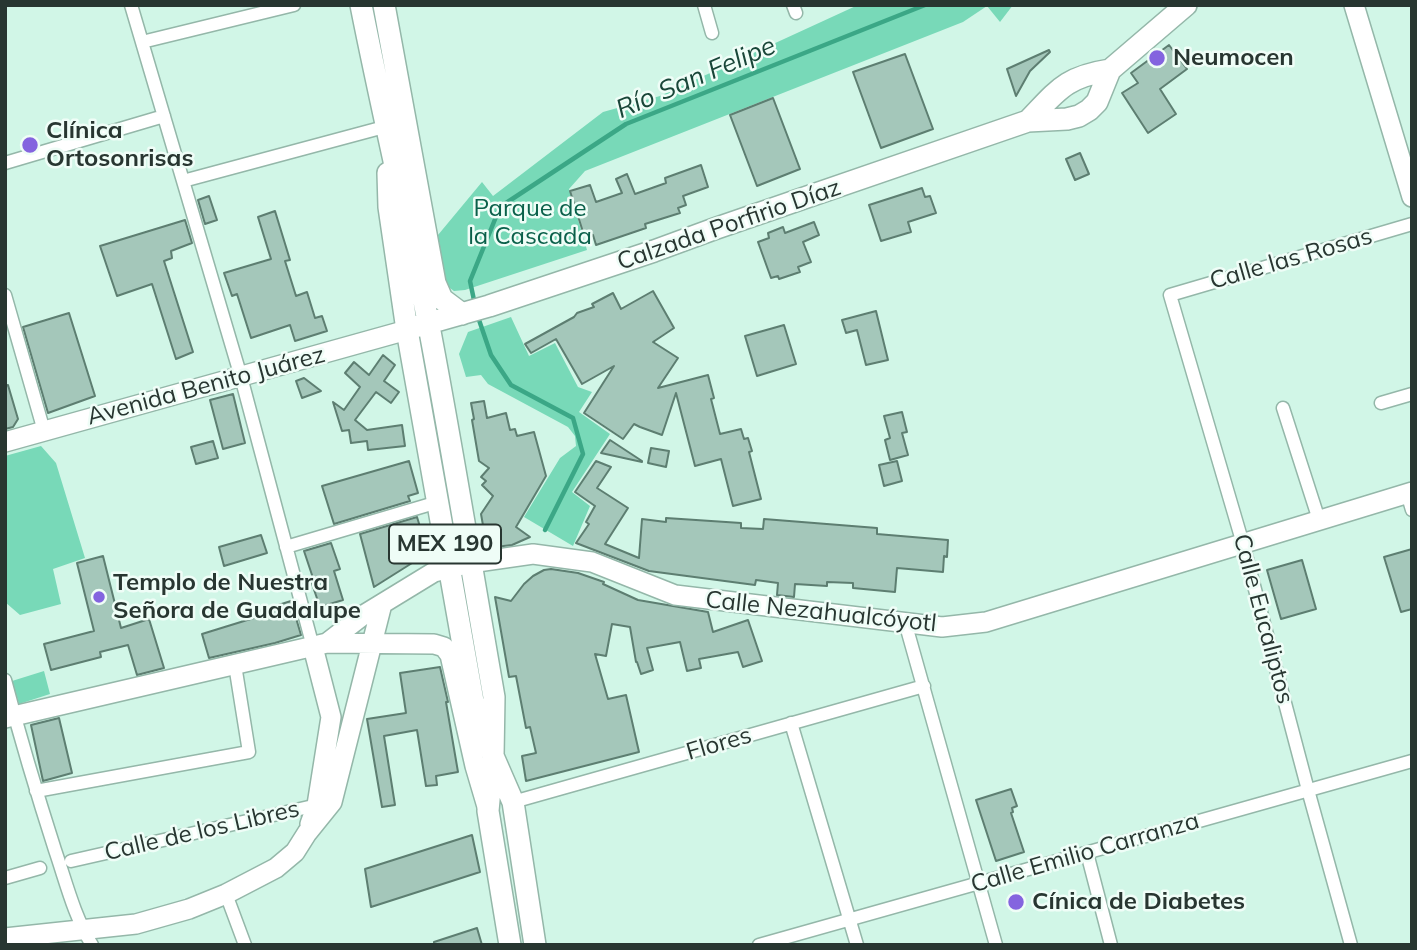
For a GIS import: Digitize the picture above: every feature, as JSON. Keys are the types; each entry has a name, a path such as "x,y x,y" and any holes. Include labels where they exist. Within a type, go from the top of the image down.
{"main road":[{"name":"MEX 190","path":"361,5 428,324 460,566"},
{"path":"384,5 435,283 442,299 462,314"},
{"name":"Calzada Porfirio Díaz","path":"407,330 489,306 654,251 1028,121 1067,120 1079,116 1097,102 1110,70 1186,5"},
{"path":"1354,5 1412,197"},
{"name":"Calzada Porfirio Díaz","path":"1028,121 1068,82 1080,76 1110,70"},
{"name":"MEX 190","path":"400,93 388,126 389,207 407,330 438,502 460,566 494,697 493,756 488,811 510,945"},
{"name":"Avenida Benito Juárez","path":"5,442 407,330"},
{"name":"Calle Nezahualcóyotl","path":"320,645 434,572 533,554 592,562 676,595 942,627 986,622 1319,520 1410,498"},
{"path":"5,938 87,937 189,909 226,894 276,868 295,852 324,804 382,604"},
{"path":"10,717 320,645 434,644 444,647 450,655 488,811"},
{"path":"320,645 331,717 324,804"},
{"name":"MEX 190","path":"493,756 513,802 535,945"}],"street":[{"path":"131,5 241,377 286,547 320,645"},
{"path":"142,42 295,5"},
{"path":"704,5 712,33"},
{"path":"5,163 164,116"},
{"path":"183,181 388,126"},
{"name":"Calle las Rosas","path":"1170,295 1412,224"},
{"path":"5,295 44,430"},
{"name":"Calle Eucaliptos","path":"1170,295 1243,544 1351,945"},
{"path":"1381,403 1412,394"},
{"path":"1283,408 1319,520"},
{"path":"286,547 438,502"},
{"path":"905,622 996,945"},
{"path":"36,790 249,752 235,665"},
{"path":"5,680 10,717 87,937"},
{"name":"Flores","path":"513,802 924,686"},
{"path":"791,723 857,945"},
{"name":"Calle Emilio Carranza","path":"759,945 1412,761"},
{"name":"Calle de los Libres","path":"71,861 324,804"},
{"path":"1087,853 1111,945"},
{"path":"5,878 40,868"},
{"path":"226,894 245,945"}],"green space":[{"name":"Parque de la Cascada","path":"858,5 1013,5 1000,22 987,6 963,22 585,171 569,189 587,250 465,290 454,291 447,286 438,235 482,182 493,196 603,112 660,96"},
{"path":"511,317 529,356 555,343 578,387 592,392 579,412 610,434 572,492 590,506 573,546 524,517 560,458 576,446 575,436 568,427 488,384 481,375 466,377 459,354 468,332"},
{"path":"41,446 56,463 85,558 53,569 61,604 20,615 5,602 5,456"},
{"path":"44,671 50,694 19,704 12,681"}],"building":[{"path":"1169,45 1187,69 1160,89 1176,114 1148,133 1122,93 1138,83 1131,73"},
{"path":"1049,50 1030,71 1016,96 1007,69"},
{"path":"905,54 933,129 881,148 853,72"},
{"path":"773,98 800,169 757,186 730,115"},
{"path":"1080,153 1089,174 1075,180 1066,159"},
{"path":"701,165 708,187 683,196 686,205 678,208 680,213 645,224 646,228 596,245 593,235 589,237 587,231 583,232 570,191 590,185 596,202 622,193 616,179 627,174 635,194 666,183 665,178"},
{"path":"922,188 925,197 930,196 936,213 908,222 911,232 881,241 869,205"},
{"path":"209,196 217,220 205,224 198,200"},
{"path":"275,211 290,260 285,261 296,296 307,292 315,318 322,316 327,331 295,341 290,325 251,338 237,294 232,296 224,273 271,259 258,217"},
{"path":"185,220 192,243 171,251 172,258 164,261 193,352 176,359 152,284 117,296 100,246"},
{"path":"814,222 819,235 803,242 811,262 798,267 800,272 779,279 778,276 771,278 758,242 769,238 768,233 783,227 785,233"},
{"path":"653,291 674,328 653,342 678,358 658,388 708,375 720,434 741,429 744,439 748,438 761,499 733,506 721,459 695,466 676,393 662,435 634,424 623,439 584,413 614,366 582,384 556,339 531,353 525,344 577,313 594,307 592,304 613,293 621,309"},
{"path":"876,311 888,360 866,365 857,330 846,333 842,320"},
{"path":"69,313 95,396 48,413 23,327"},
{"path":"784,325 796,364 757,376 745,336"},
{"path":"383,355 395,365 384,381 399,392 391,403 376,392 355,420 367,430 402,425 405,446 368,450 367,441 351,443 349,430 342,431 333,402 344,410 360,387 345,373 354,362 369,375"},
{"path":"304,378 321,391 302,398 296,381"},
{"path":"8,385 18,419 13,427 5,429 5,386"},
{"path":"233,394 245,443 223,449 210,400"},
{"path":"484,401 487,418 506,413 510,430 515,429 517,436 534,432 546,476 516,527 530,537 512,545 487,548 481,514 493,496 482,485 486,481 481,477 489,468 479,461 471,403"},
{"path":"902,412 907,432 902,433 908,455 890,460 885,440 890,438 884,416"},
{"path":"610,440 642,461 642,462 601,453"},
{"path":"213,441 218,458 196,464 191,447"},
{"path":"651,448 669,451 666,467 648,463"},
{"path":"409,461 418,493 408,496 410,501 334,524 322,486"},
{"path":"596,461 611,467 597,488 628,508 605,544 639,558 642,519 741,523 741,528 763,529 764,519 877,528 877,534 948,540 943,572 897,568 895,592 853,588 853,583 827,582 827,586 795,584 794,597 777,595 778,583 756,580 755,585 649,571 576,543 589,524 586,522 595,506 575,492"},
{"path":"897,461 902,481 884,486 879,465"},
{"path":"417,517 428,553 374,587 360,534"},
{"path":"261,535 267,553 224,566 219,547"},
{"path":"331,543 340,569 334,571 343,600 320,607 304,551"},
{"path":"1412,549 1412,609 1401,612 1384,557"},
{"path":"103,556 121,628 149,619 164,668 137,675 128,645 100,652 101,657 51,670 44,644 94,631 77,563"},
{"path":"1302,560 1316,609 1281,619 1267,570"},
{"path":"551,569 578,573 604,582 603,584 638,600 708,612 713,632 748,620 762,661 743,667 738,652 699,659 701,668 687,671 680,642 647,648 653,670 641,674 636,662 630,627 612,624 606,656 595,654 608,699 626,695 639,752 526,781 522,756 536,753 530,727 526,728 516,676 509,677 495,597 511,601 533,576"},
{"path":"291,601 301,635 209,658 202,634 257,617 256,612"},
{"path":"440,667 458,772 436,776 437,785 426,786 417,730 384,736 395,805 382,807 367,719 406,713 400,673"},
{"path":"59,718 72,773 43,781 31,725"},
{"path":"1011,789 1017,806 1012,808 1011,813 1024,852 996,861 976,800"},
{"path":"472,835 480,872 371,907 365,869"},
{"path":"477,928 482,945 434,945 434,942"}],"waterway":[{"name":"Río San Felipe","path":"475,305 470,281 500,207 626,124 925,5"},
{"name":"Río San Felipe","path":"478,317 491,355 511,385 573,418 583,454 545,530"}],"place":[{"name":"Neumocen","path":"1157,58"},
{"name":"Clínica Ortosonrisas","path":"30,145"},
{"name":"Templo de Nuestra Señora de Guadalupe","path":"99,597"},
{"name":"Cínica de Diabetes","path":"1016,902"}]}
